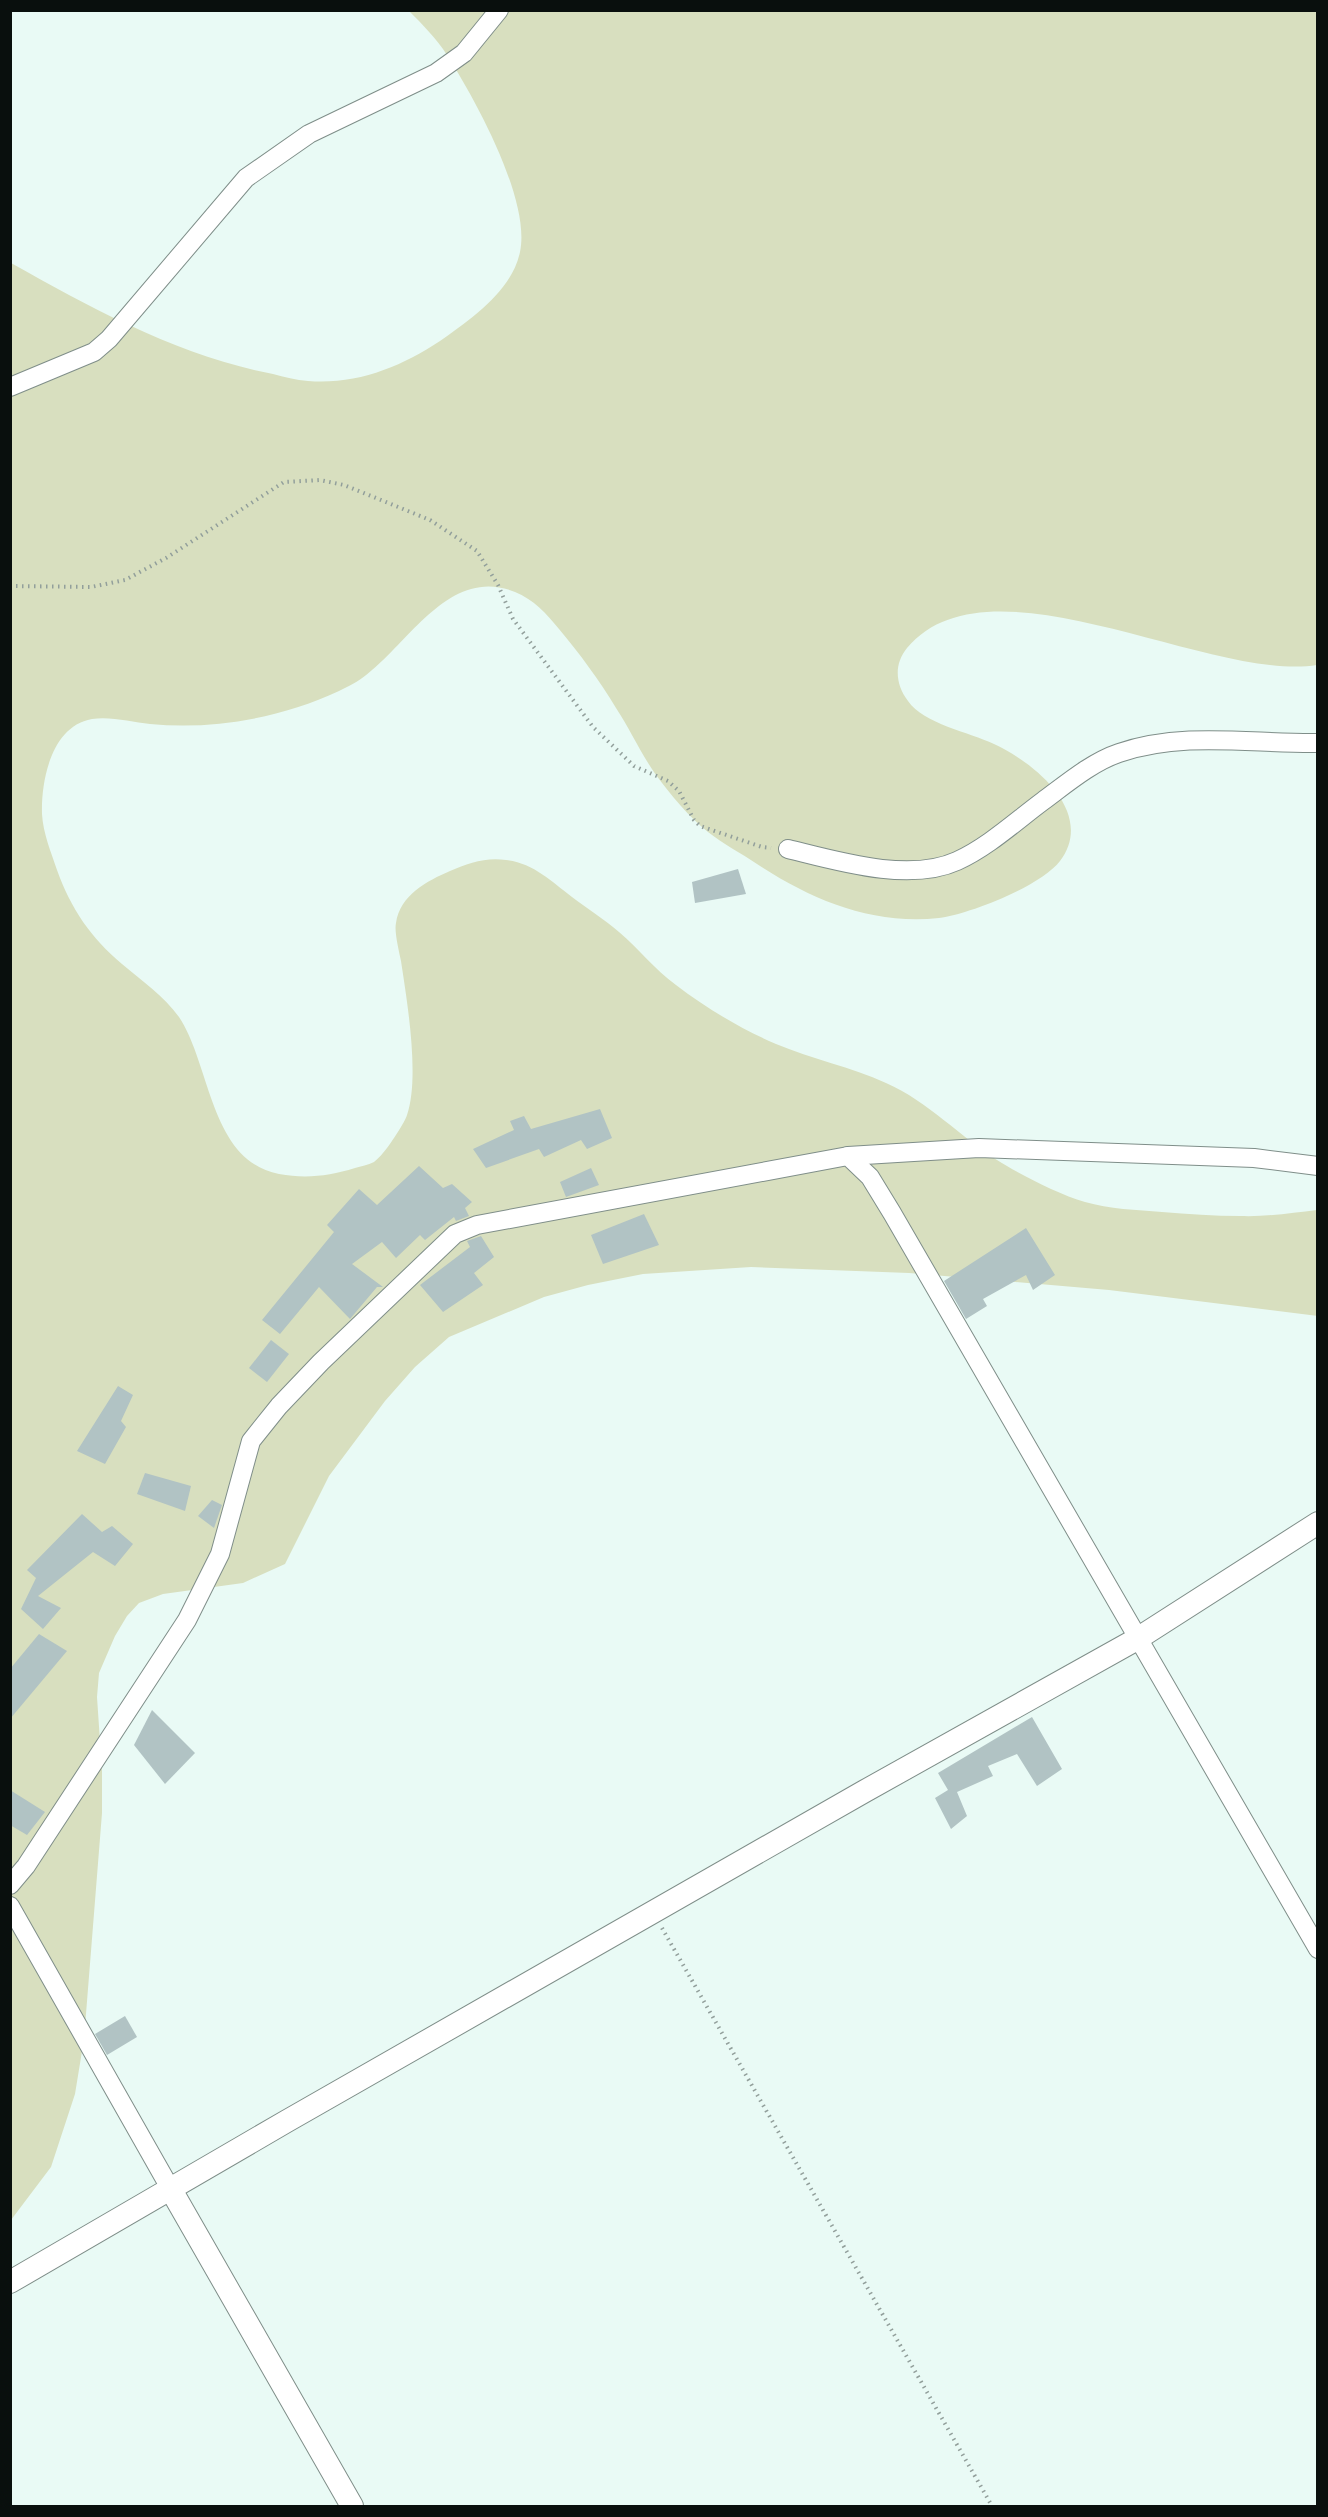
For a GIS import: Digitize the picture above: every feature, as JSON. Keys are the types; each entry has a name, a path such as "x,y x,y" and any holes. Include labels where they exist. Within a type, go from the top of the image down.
{"street":[{"path":"10,387 94,352 108,339 246,178 309,134 436,73 464,53 499,10"},
{"path":"788,849 888,869 923,870 940,867 958,861 1075,778 1117,753 1165,742 1216,739 1317,743"},
{"path":"10,1885 26,1866 187,1620 220,1554 251,1441 279,1406 321,1362 455,1234 477,1225 848,1156 980,1148 1254,1158 1317,1166"},
{"path":"848,1156 870,1177 1317,1949"},
{"path":"10,2282 653,1912 1137,1639 1317,1523"},
{"path":"10,1906 352,2506"}],"path":[{"path":"10,586 91,587 126,580 166,558 284,482 320,480 344,485 430,520 477,551 498,585 513,619 593,727 634,766 668,781 678,791 700,826 762,848 788,849"},
{"path":"653,1912 992,2506"}],"green space":[{"path":"409,11 1317,11 1317,665 1271,665 1218,656 1102,626 1044,615 990,612 944,621 907,648 903,654 898,674 901,688 908,701 915,709 936,722 994,744 1027,764 1056,792 1066,808 1071,825 1069,843 1060,861 1037,880 986,905 939,918 890,918 843,907 821,899 778,877 714,836 687,812 661,782 596,677 550,618 522,595 493,587 472,589 453,597 435,609 360,679 339,691 294,708 247,720 198,725 150,724 106,718 92,719 78,724 58,743 47,770 44,785 43,821 57,870 83,922 101,944 160,995 179,1017 190,1037 225,1131 239,1151 256,1165 279,1174 327,1175 374,1162 395,1137 406,1118 411,1099 412,1060 409,1017 396,931 399,913 403,904 416,890 441,875 477,861 506,860 525,865 549,879 619,932 668,979 724,1017 776,1044 859,1072 902,1091 930,1109 997,1160 1028,1178 1063,1194 1104,1206 1191,1214 1259,1216 1317,1210 1318,1316 1109,1290 909,1273 751,1267 643,1274 588,1285 544,1297 449,1337 415,1367 385,1401 329,1476 285,1564 243,1583 163,1594 139,1603 127,1616 115,1636 99,1673 97,1697 102,1771 102,1813 84,2039 75,2094 51,2167 11,2220 11,263 105,314 170,343 238,366 295,379 326,381 361,377 410,359 440,341 464,324 499,292 515,266 520,252 521,230 509,178 472,97 443,49"}],"building":[{"path":"738,869 746,894 695,903 692,882"},
{"path":"600,1109 612,1138 587,1149 581,1140 544,1157 539,1149 486,1168 473,1149 514,1130 510,1121 524,1116 531,1129"},
{"path":"419,1166 443,1188 452,1184 472,1202 465,1208 469,1216 456,1221 454,1217 425,1240 420,1235 396,1258 382,1242 352,1264 383,1287 377,1287 350,1319 319,1287 280,1334 262,1320 334,1232 327,1225 359,1189 377,1205"},
{"path":"591,1168 599,1185 566,1197 560,1182"},
{"path":"644,1214 659,1245 603,1264 591,1235"},
{"path":"1026,1228 1055,1275 1033,1290 1026,1275 983,1299 987,1306 966,1319 944,1281"},
{"path":"481,1236 494,1257 474,1273 483,1285 443,1312 420,1285 470,1247 467,1241"},
{"path":"271,1340 289,1354 267,1382 249,1368"},
{"path":"118,1386 133,1395 121,1421 126,1427 105,1464 77,1451"},
{"path":"145,1473 191,1486 185,1511 137,1494"},
{"path":"212,1500 222,1505 214,1528 198,1516"},
{"path":"82,1514 102,1532 112,1526 133,1544 115,1566 93,1552 38,1596 61,1608 43,1629 21,1609 36,1578 27,1570"},
{"path":"39,1634 67,1651 10,1719 10,1669"},
{"path":"152,1710 195,1753 165,1784 134,1745"},
{"path":"1032,1717 1062,1769 1037,1786 1017,1754 988,1766 993,1776 957,1792 967,1816 951,1829 935,1798 948,1790 938,1773"},
{"path":"10,1790 45,1812 27,1835 10,1825"},
{"path":"125,2016 137,2037 107,2055 95,2034"}]}
